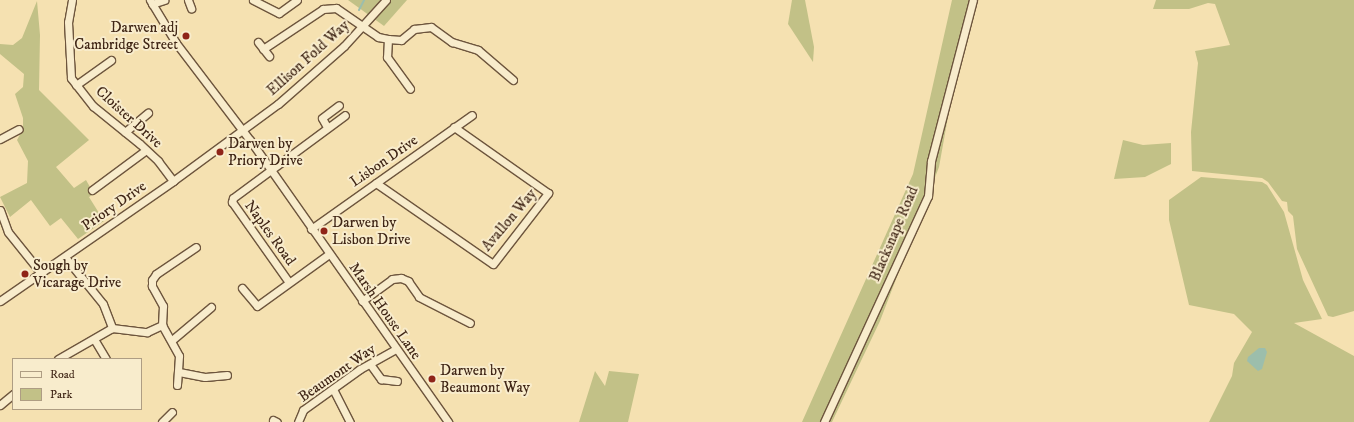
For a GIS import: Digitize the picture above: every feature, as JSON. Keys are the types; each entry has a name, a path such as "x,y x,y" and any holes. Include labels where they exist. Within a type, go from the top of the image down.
{"street":[{"name":"Cloister Drive","path":"72,0 68,22 71,78 93,106 146,150 173,181"},
{"path":"151,2 164,0"},
{"path":"188,0 190,8"},
{"path":"258,1 279,12 296,0"},
{"name":"Ellison Fold Way","path":"242,130 300,86 363,26 386,0"},
{"name":"Blacksnape Road","path":"824,422 928,196 931,161 973,0"},
{"name":"Marsh House Lane","path":"151,2 176,43 242,130 448,422"},
{"path":"263,49 324,9 336,8 378,37 388,39 401,40 414,29 432,27 452,42 478,50 513,80"},
{"path":"388,39 387,57 410,89"},
{"path":"258,42 269,56"},
{"path":"76,85 111,60"},
{"path":"327,127 322,118 339,105"},
{"path":"125,132 148,113"},
{"path":"270,170 345,115"},
{"name":"Lisbon Drive","path":"311,229 472,115"},
{"name":"Avallon Way","path":"376,183 493,264 548,193 454,127"},
{"path":"0,139 19,129"},
{"name":"Priory Drive","path":"0,301 173,181 242,130"},
{"path":"92,190 146,150"},
{"name":"Naples Road","path":"270,170 233,198 232,202 288,281"},
{"path":"0,210 3,227 40,273"},
{"path":"176,385 179,356 172,340 162,325 163,306 152,286 152,280 156,274 196,247"},
{"path":"242,288 252,303 257,306 288,281 329,254"},
{"path":"65,256 103,304 112,328"},
{"path":"362,301 392,279 401,278 408,281 419,297 470,323"},
{"path":"172,340 212,307"},
{"path":"60,358 112,328 147,332 162,325"},
{"path":"94,339 105,358"},
{"name":"Beaumont Way","path":"298,422 303,410 370,364 396,349"},
{"path":"370,364 381,379 397,381"},
{"path":"178,372 205,377 227,376"},
{"path":"333,389 350,422"},
{"path":"0,405 12,395"},
{"path":"167,421 172,412"}],"green space":[{"path":"348,0 407,0 384,26"},
{"path":"792,0 805,0 814,47 813,62 788,24"},
{"path":"952,0 969,0 939,167 880,321 832,422 802,422 913,174"},
{"path":"1156,0 1354,0 1354,311 1333,317 1328,316 1297,249 1293,216 1288,211 1287,202 1282,201 1268,182 1262,178 1192,171 1191,132 1198,63 1195,51 1230,45 1215,4 1208,3 1189,9 1153,9"},
{"path":"37,1 40,35 39,90 89,140 56,167 74,188 86,180 94,194 89,197 104,221 78,239 61,218 50,226 31,200 10,217 0,197 27,183 28,161 17,140 23,129 23,118 15,94 23,87 24,74 0,54 0,44 13,45 22,38"},
{"path":"1123,140 1143,145 1171,143 1171,164 1145,177 1114,179"},
{"path":"1201,177 1262,182 1267,185 1284,212 1303,280 1322,319 1294,323 1354,356 1354,422 1209,422 1232,376 1234,363 1252,332 1234,314 1189,305 1169,220 1169,200"},
{"path":"595,371 605,386 609,371 639,374 628,422 579,422"}],"shaded area":[{"path":"1259,348 1265,348 1267,352 1262,369 1258,371 1247,361 1248,357"}],"waterway":[{"path":"359,10 364,0"}],"place":[{"name":"Darwen adj Cambridge Street","path":"186,36"},
{"name":"Darwen by Priory Drive","path":"220,152"},
{"name":"Darwen by Lisbon Drive","path":"324,231"},
{"name":"Sough by Vicarage Drive","path":"25,274"},
{"name":"Darwen by Beaumont Way","path":"432,379"}]}
